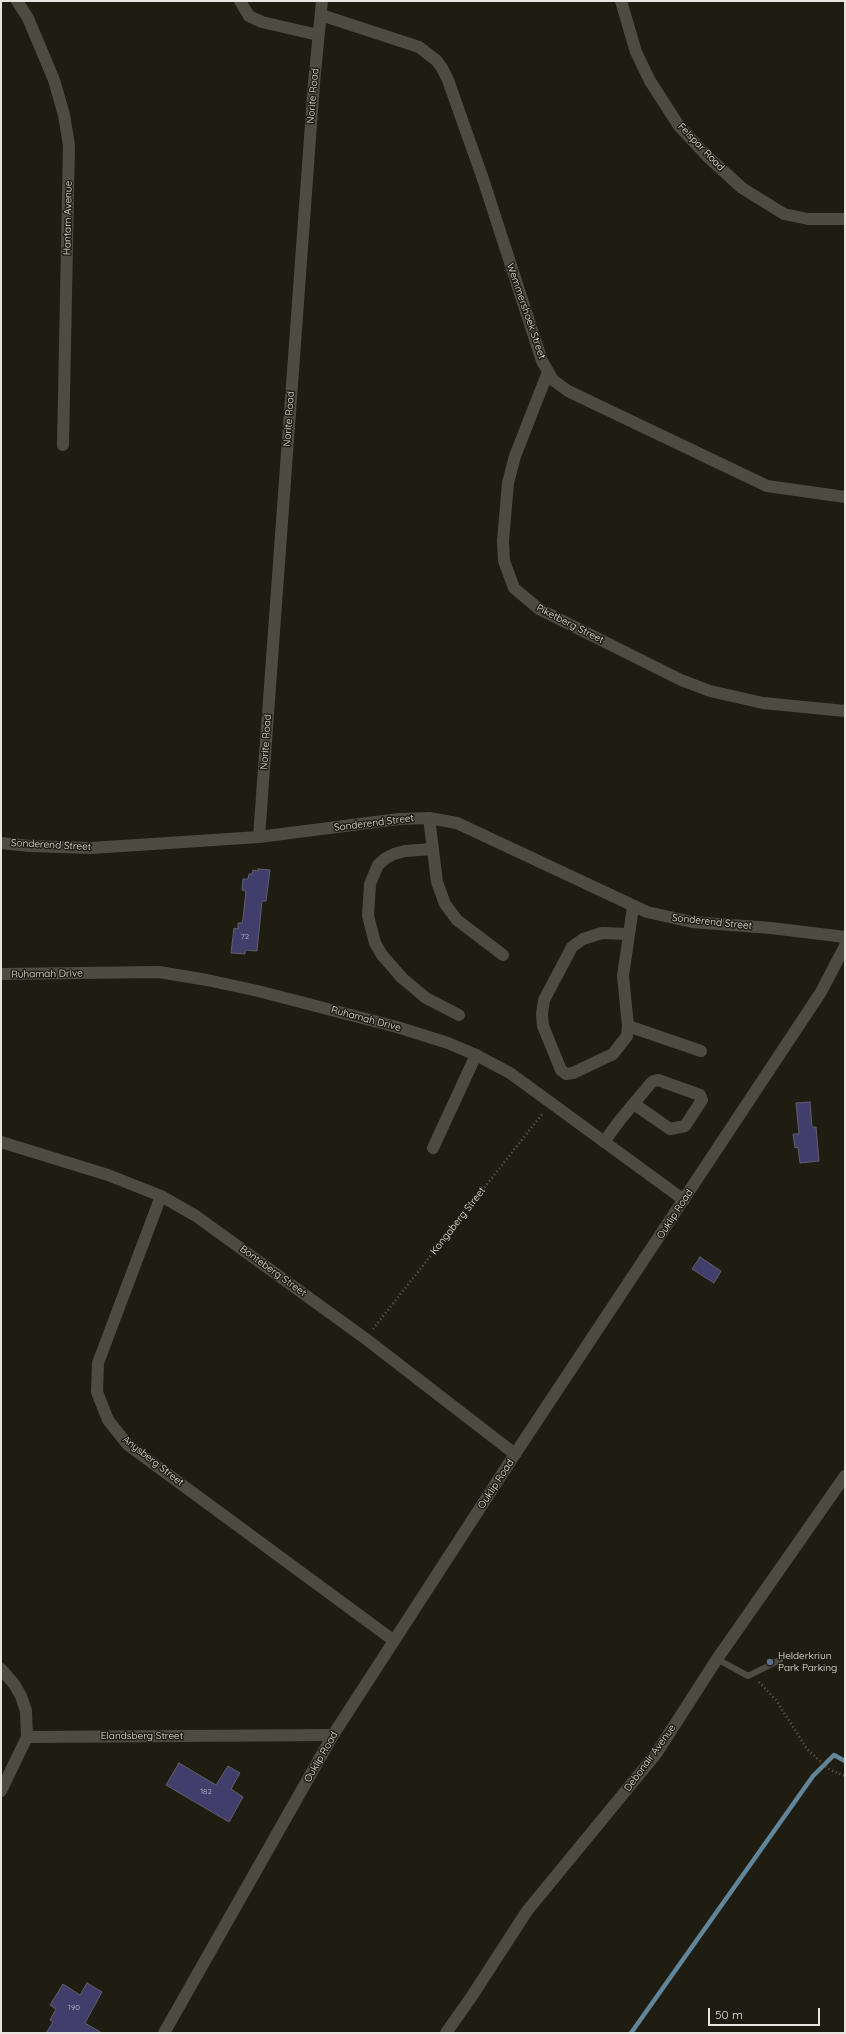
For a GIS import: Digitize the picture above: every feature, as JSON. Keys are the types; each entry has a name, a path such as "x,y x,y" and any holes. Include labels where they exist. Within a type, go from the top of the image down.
{"street":[{"name":"Hantam Avenue","path":"17,1 28,18 54,80 64,115 69,144 63,445"},
{"path":"240,1 249,16 262,22 318,35"},
{"name":"Norite Road","path":"260,837 284,484 318,35 322,1"},
{"name":"Felspar Road","path":"621,1 636,52 650,81 679,126 707,156 742,188 784,214 808,219 845,219"},
{"name":"Wemmershoek Street","path":"321,15 419,47 442,68 451,87 548,372 553,380 568,391 767,486 845,496"},
{"name":"Piketberg Street","path":"548,372 515,456 508,483 503,541 504,561 514,588 538,609 681,680 710,691 748,700 845,711"},
{"path":"429,818 437,882 440,893 451,913 457,920 502,955"},
{"name":"Sonderend Street","path":"1,843 30,846 90,848 260,837 400,819 429,818 457,823 633,907 667,918 692,922 771,928 845,937"},
{"path":"433,850 404,851 386,858 378,865 370,884 368,916 375,943 382,955 402,978 426,998 459,1015"},
{"path":"628,934 602,933 583,939 572,947 544,1000 542,1014 543,1026 561,1070 566,1074 573,1073 613,1054 627,1036 628,1026 623,976 633,907"},
{"name":"Ouklip Road","path":"164,2033 333,1735 393,1640 515,1454 821,992 845,946"},
{"name":"Ruhamah Drive","path":"1,974 159,972 200,979 397,1027 448,1043 476,1055 510,1073 684,1200"},
{"path":"628,1026 701,1050"},
{"path":"433,1148 476,1055"},
{"path":"604,1142 634,1104 651,1083 658,1080 700,1095 702,1100 685,1126 670,1129 634,1104"},
{"name":"Bonteberg Street","path":"1,1142 108,1175 161,1196 196,1216 366,1339 515,1454"},
{"name":"Anysberg Street","path":"161,1196 98,1363 97,1392 108,1420 128,1444 393,1640"},
{"name":"Debonair Avenue","path":"446,2033 528,1911 656,1754 717,1659 845,1476"},
{"path":"1,1669 14,1684 21,1696 26,1710 27,1737 1,1791"},
{"name":"Elandsberg Street","path":"27,1737 333,1735"}],"lane":[{"path":"717,1659 748,1676 780,1660"}],"path":[{"name":"Kongaberg Street","path":"366,1339 550,1103"},
{"path":"748,1676 760,1682 776,1700 808,1749 830,1770 845,1776"}],"building":[{"path":"258,869 270,870 266,901 262,901 257,951 245,950 245,954 231,953 234,928 238,929 238,923 242,923 243,919 246,891 242,890 243,879 248,879 249,874 252,874 253,870 258,871"},
{"path":"810,1102 812,1127 816,1127 819,1161 800,1163 798,1147 795,1148 793,1134 799,1134 796,1103"},
{"path":"700,1257 721,1271 714,1283 692,1269"},
{"path":"179,1763 216,1785 228,1766 240,1773 231,1789 243,1797 229,1822 166,1785"},
{"path":"87,1983 102,1992 85,2023 102,2033 46,2033 53,2022 50,2020 56,2009 50,2005 63,1984 80,1995"}],"waterway":[{"path":"631,2033 813,1776 834,1755 845,1761"}],"place":[{"name":"Helderkriun Park Parking","path":"770,1662"}]}
